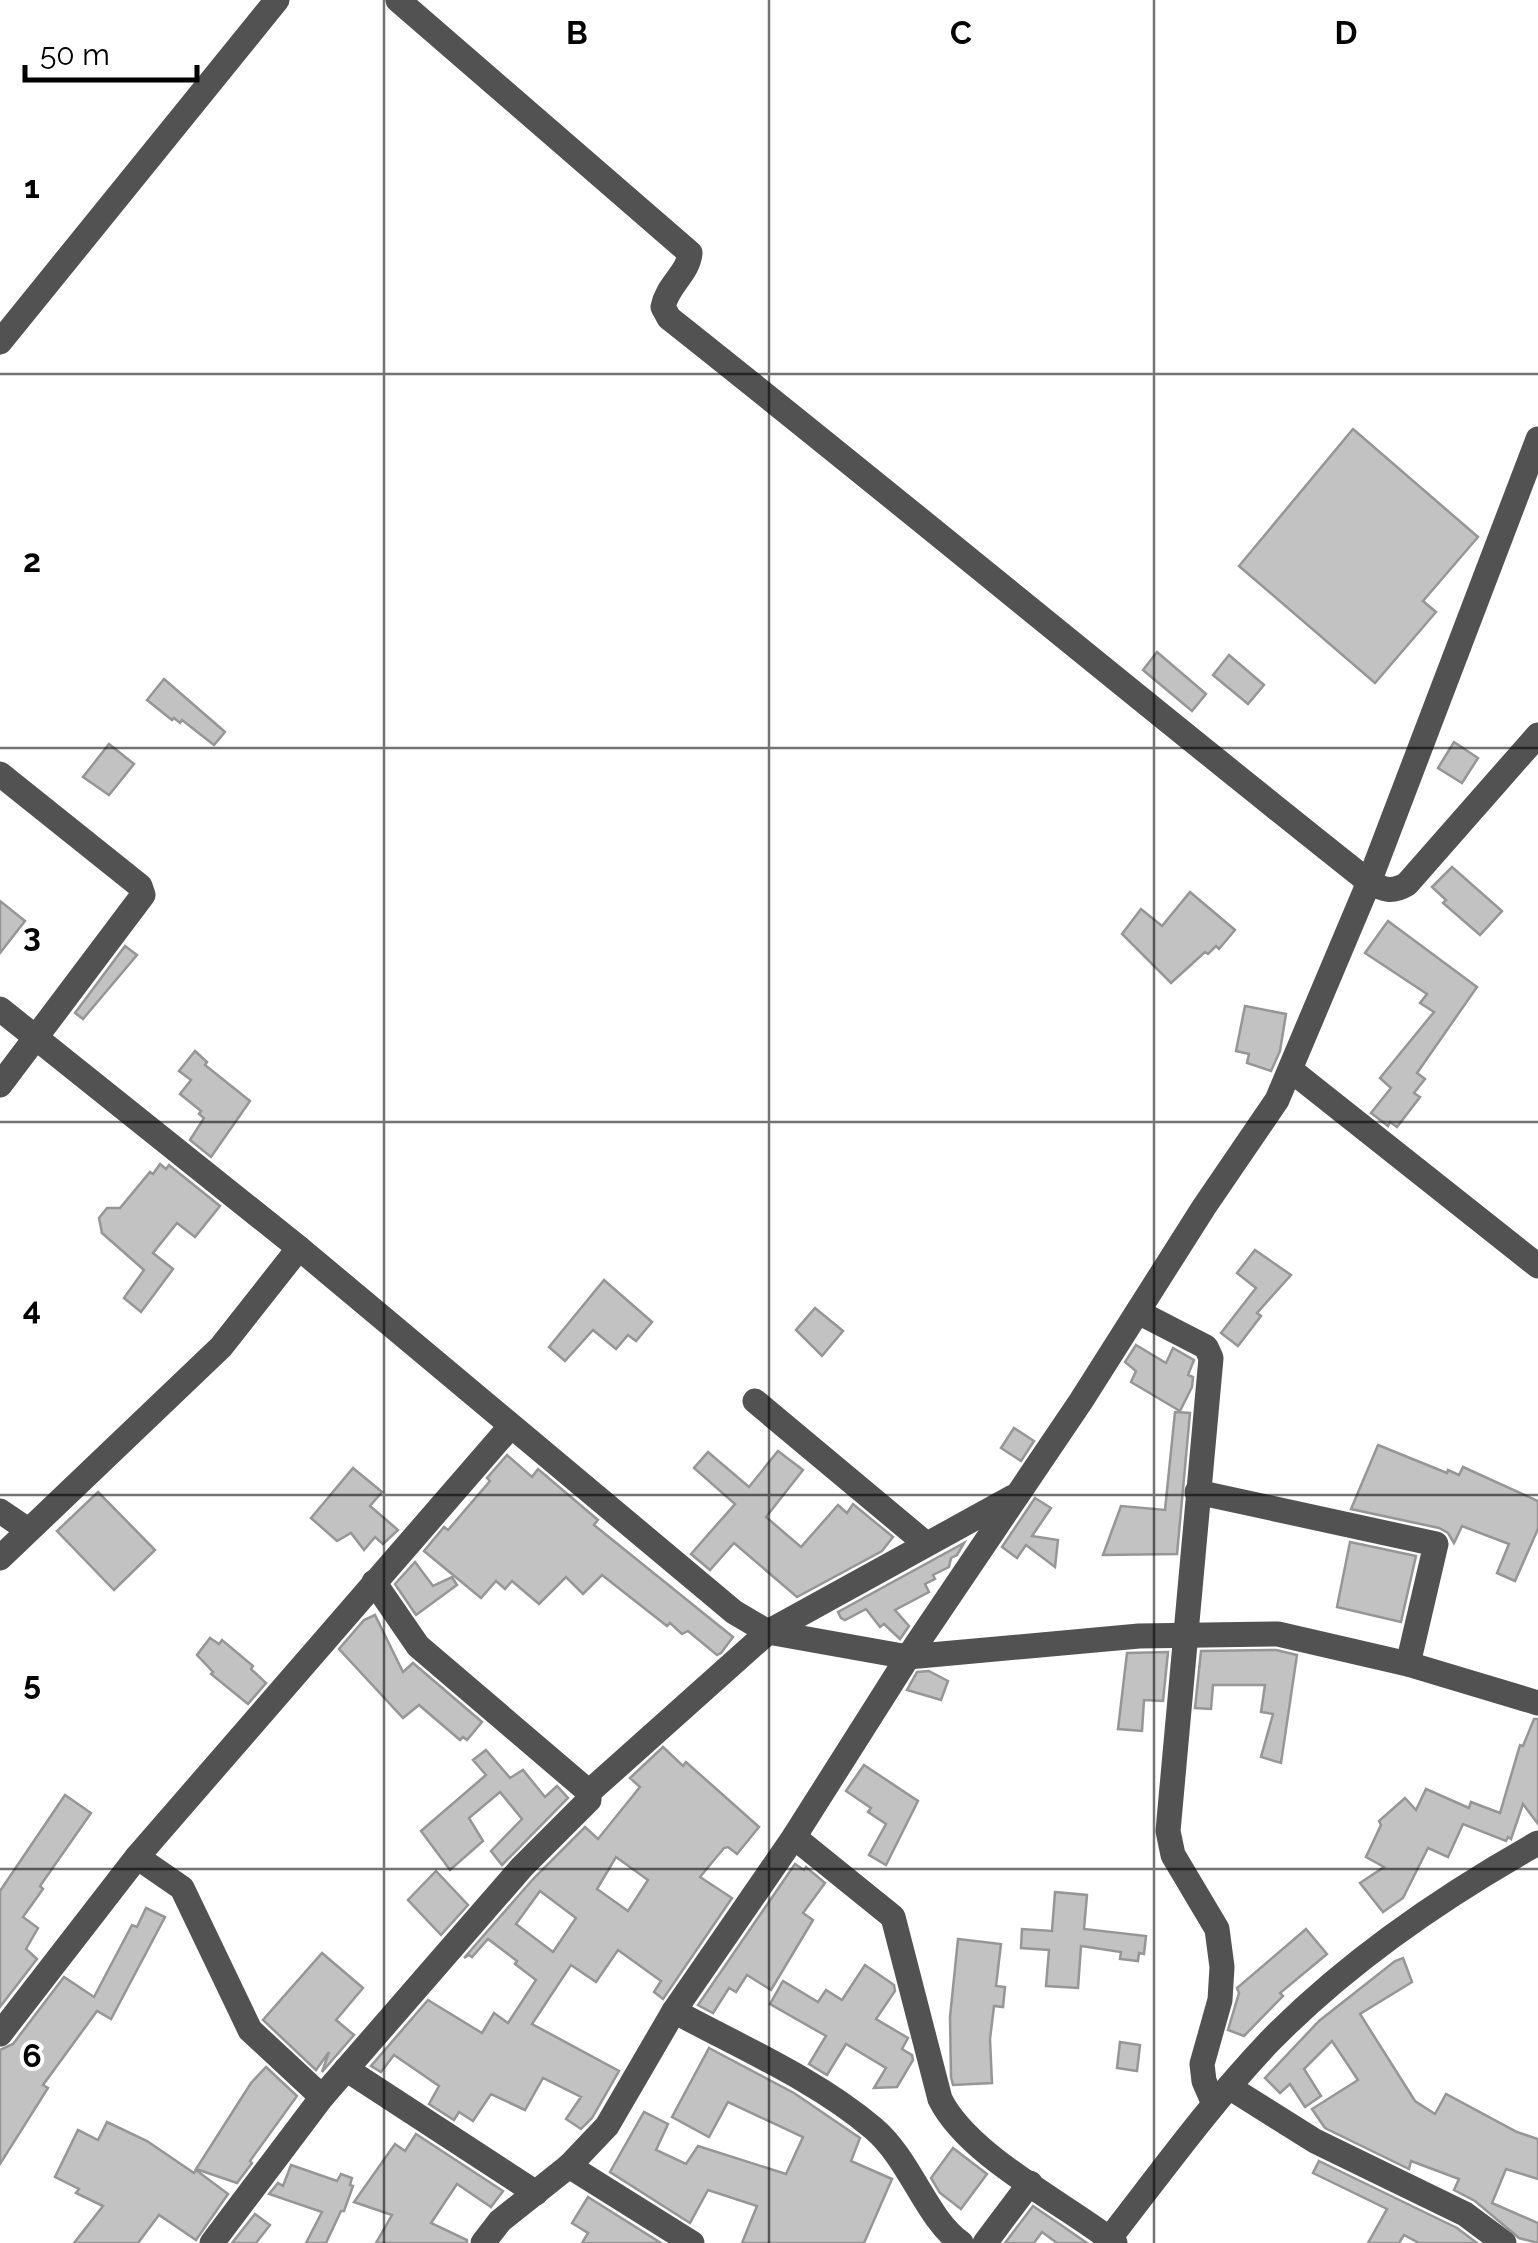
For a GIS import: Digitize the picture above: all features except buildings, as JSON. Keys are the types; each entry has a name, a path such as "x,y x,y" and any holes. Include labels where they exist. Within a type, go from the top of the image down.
{"street":[{"path":"0,342 277,0"},
{"path":"398,0 690,253 689,264 666,292 663,307 669,318 1369,882 1384,890 1398,890 1407,884 1538,734"},
{"path":"482,2243 500,2221 569,2166 606,2126 674,2011 794,1838 908,1656 1277,1100 1369,882 1538,440"},
{"path":"1517,493 1538,511"},
{"path":"0,774 142,890 140,902 0,1085"},
{"path":"0,1008 299,1248 734,1612 768,1632 908,1656 1184,1634 1278,1634 1408,1664 1538,1704"},
{"path":"1292,1071 1538,1266"},
{"path":"0,1558 221,1347 299,1248"},
{"path":"1138,1312 1206,1347 1211,1358 1168,1831 1173,1855 1218,1930 1220,2000 1202,2064 1204,2081 1222,2096 1465,2214 1504,2243"},
{"path":"755,1401 925,1543"},
{"path":"0,2034 138,1857 510,1427"},
{"path":"1197,1492 1436,1544 1408,1664"},
{"path":"212,2243 322,2097 522,1867 589,1800 590,1792 768,1632 1018,1495"},
{"path":"0,1511 28,1530"},
{"path":"374,1582 418,1646 590,1792"},
{"path":"794,1838 892,1918 940,2099 950,2118 993,2156 1110,2241 1222,2096 1273,2038 1360,1960 1538,1843"},
{"path":"138,1857 182,1888 250,2030 322,2097"},
{"path":"674,2011 821,2091 873,2128 898,2153 948,2233 961,2243"},
{"path":"346,2069 536,2193"},
{"path":"569,2166 692,2243"},
{"path":"985,2243 1030,2182"}]}
